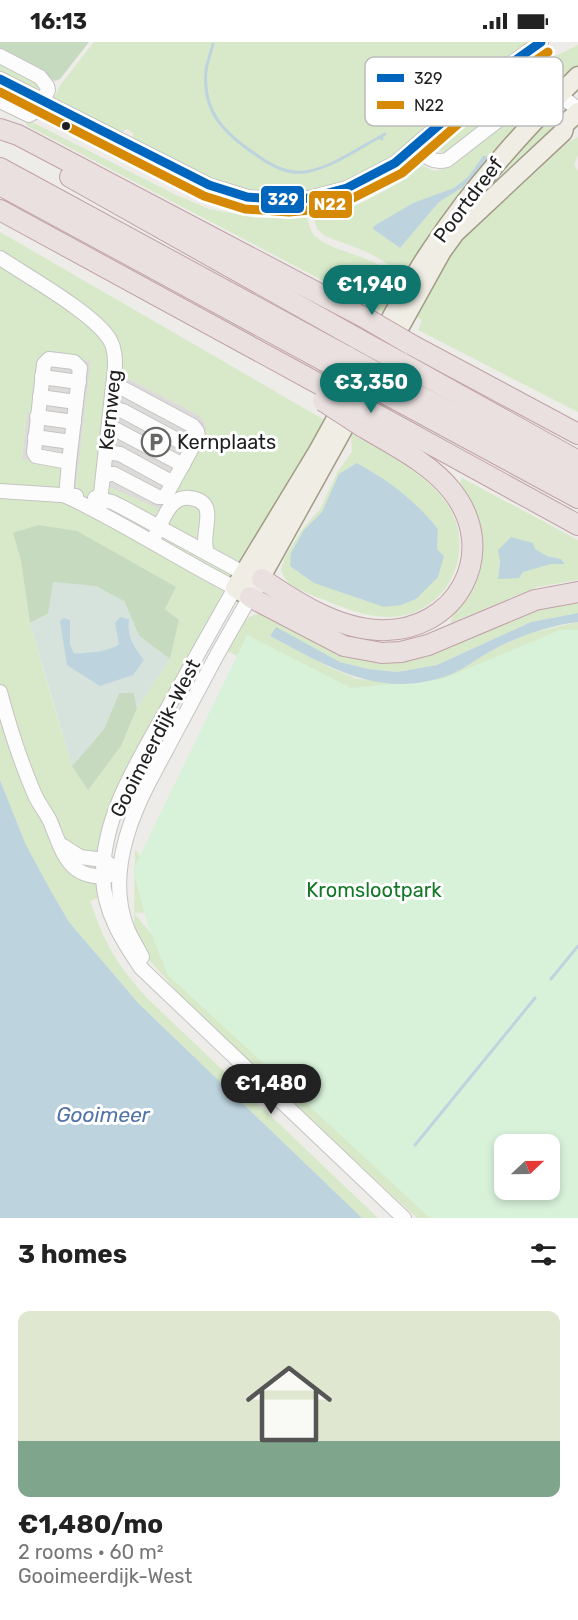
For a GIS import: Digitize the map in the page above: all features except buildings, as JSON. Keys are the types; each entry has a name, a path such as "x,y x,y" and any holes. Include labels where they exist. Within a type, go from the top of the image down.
{"highway":[{"path":"0,129 18,135 369,320 578,421"},
{"path":"0,136 578,461"},
{"path":"0,168 344,364"},
{"path":"0,184 386,386 578,481"},
{"path":"0,210 301,374 327,396 368,419 578,525"},
{"path":"412,340 578,434"},
{"path":"386,386 578,498"},
{"path":"248,585 349,624 379,630 406,627 430,619 452,601 460,591 470,569 472,543 470,527 460,502 445,482 368,419"},
{"path":"248,585 344,646 382,653 401,652 428,645 535,600 578,592"}],"main road":[{"name":"Poortdreef","path":"570,92 578,76"},
{"name":"Poortdreef","path":"248,585 442,251 455,233 570,131 565,123 578,110"},
{"name":"Poortdreef","path":"248,585 317,453 429,252 506,151 533,126"}],"street":[{"path":"520,57 541,42"},
{"path":"0,56 45,82 48,90 38,110 29,115 0,101"},
{"path":"0,79 189,176 226,192 266,200 309,198 328,194 362,181 395,163 438,126"},
{"path":"570,92 566,100 578,110"},
{"path":"415,146 435,162 447,160 491,126"},
{"name":"Kernweg","path":"0,258 80,311 104,332 115,353 116,368 100,505"},
{"path":"66,496 79,381 42,377 33,450 36,456 69,462"},
{"path":"104,478 109,474 114,474 160,498 167,495 198,436 193,426 124,389 119,388 112,392"},
{"path":"40,397 76,402"},
{"path":"111,408 123,411 192,448"},
{"path":"38,417 74,422"},
{"path":"109,426 183,465"},
{"path":"35,437 71,442"},
{"path":"106,452 120,454 173,483"},
{"path":"0,492 66,496 100,505 157,546 248,585"},
{"path":"157,546 155,538 170,506 184,498 195,499 207,512 208,524 203,543 208,554"},
{"path":"100,505 112,502 159,527 208,554 248,585"},
{"name":"Gooimeerdijk-West","path":"248,585 124,790 108,831 104,860 103,878 109,912 122,940 141,968 404,1218"},
{"name":"Gooimeerdijk-West","path":"161,986 141,957 127,927 119,892 119,872 126,838 139,801 218,653 248,585"},
{"path":"0,692 31,787 60,842 65,857 76,869 86,874 103,878 119,872"},
{"path":"60,842 80,857 104,860 119,872"}],"shaded area":[{"path":"42,355 91,361 76,488 63,487 22,459 27,413 35,413"},
{"name":"Kernplaats","path":"127,378 202,417 206,426 206,431 163,507 158,510 107,486 120,383"},
{"path":"53,582 96,586 124,601 139,636 170,659 137,708 134,693 119,693 104,729 72,766 30,623 48,614","holes":["128,619 132,641 144,660 67,665 70,644 74,653 97,652 117,647"]}],"green space":[{"path":"0,42 89,42 60,79 55,81 0,50"},
{"path":"94,42 531,42 513,57 365,57 365,126 430,126 385,161 363,174 317,191 291,195 246,191 212,180 132,140 133,133 127,129 118,134 53,99 61,84"},
{"path":"578,45 578,74 563,81 563,57 553,57"},
{"path":"0,61 40,84 37,89 0,73"},
{"path":"45,108 182,179 227,198 251,204 299,207 324,203 354,192 410,162 384,182 344,201 306,211 279,214 255,213 207,202 160,181 42,119 40,115"},
{"path":"28,120 176,195 209,209 257,218 307,218 314,235 322,241 388,271 396,279 395,290 383,312 26,125"},
{"path":"465,126 481,126 450,150 444,153 437,150"},
{"path":"501,126 524,126 402,285 399,276 382,260 325,236 317,229 313,215 317,217 331,214 372,198 397,183 420,165 435,171 451,167","holes":["483,156 487,159 463,187 439,202 400,248 374,230 413,203 459,185 468,177"]},
{"path":"542,126 554,126 486,189 500,167"},
{"path":"578,137 578,155 574,165 578,171 578,412 418,330 422,320 413,315 464,232 494,211 566,144"},
{"path":"0,232 328,422 112,813 102,896 90,901 112,953 147,998 378,1218 362,1218 139,1004 69,922 26,845 0,780","holes":["42,355 91,361 76,488 63,487 66,464 22,459 27,413 35,414","127,378 197,414 205,424 206,431 160,509 107,486 120,383","13,533 176,587 165,609 179,620 170,659 137,708 121,746 88,789 72,766 50,693 30,623 21,561"]},
{"path":"351,433 404,464 429,483 440,495 449,507 456,523 459,541 458,558 453,574 445,589 433,602 418,611 400,616 381,617 352,611 296,588 287,581 281,570 285,557 303,528 320,509 338,471 352,452","holes":["358,463 401,493 438,529 437,549 362,600 290,566 298,542"]},
{"path":"462,478 578,540 578,580 537,587 451,623 453,615 468,595 478,566 480,552 478,524 460,483","holes":["535,549 547,556 561,559 565,564 551,564 522,572 518,578 498,578 500,561"]},
{"path":"38,525 77,531 176,587 165,609 179,620 170,659 139,636 124,601 48,614 30,623 21,561 13,533"},
{"path":"578,598 578,613 531,622 437,665 397,672 368,669 340,662 276,628 271,636 357,679 421,682 453,673 492,650 530,633 578,622 578,662 398,713 279,677 227,651 244,622 249,617 261,614 423,655 450,648 513,616"},
{"name":"Kromslootpark","path":"560,630 578,630 578,1218 430,1218 168,975 148,926 133,870 247,635 351,688 443,679"},
{"path":"119,693 134,693 137,708 121,746 88,790 72,766 104,729"},
{"path":"135,849 154,877 197,909 134,913"},
{"path":"134,913 166,952 447,1218 417,1218 200,1017 150,961 134,929"}],"water":[{"path":"483,156 487,156 487,159 463,187 439,202 400,248 373,229 374,226 413,203 454,188 468,177"},
{"path":"357,463 401,492 438,529 437,549 444,556 438,577 416,599 401,605 384,607 314,583 290,566 291,553 304,530 322,512 339,474"},
{"path":"511,537 533,543 535,549 547,556 561,559 565,564 551,564 523,572 519,578 498,579 500,561 498,550"},
{"path":"578,613 578,622 522,636 452,674 402,684 357,677 314,659 270,636 276,627 340,662 368,669 397,672 437,665 531,622"},
{"path":"120,617 129,619 130,636 144,660 133,675 100,686 67,665 60,621 64,618 70,620 70,644 74,653 85,653 105,650 119,644 115,623"},
{"name":"Gooimeer","path":"0,780 26,845 69,922 139,1004 362,1218 0,1218"}],"waterway":[{"path":"213,44 207,68 206,86 212,111 226,131 269,163 292,172 315,170 380,137"},
{"path":"382,139 380,137 385,134"},
{"path":"551,979 578,946"},
{"path":"415,1145 535,998"}],"transit line":[{"name":"329","path":"520,57 541,42"},
{"name":"N22","path":"541,57 548,52"},
{"name":"329","path":"0,79 209,185 247,197 288,200 309,198 347,188 395,163 438,126"},
{"name":"N22","path":"0,92 204,196 245,209 289,212 311,210 351,199 402,173 456,126"}],"place":[{"name":"Kernplaats","path":"156,442"}]}
